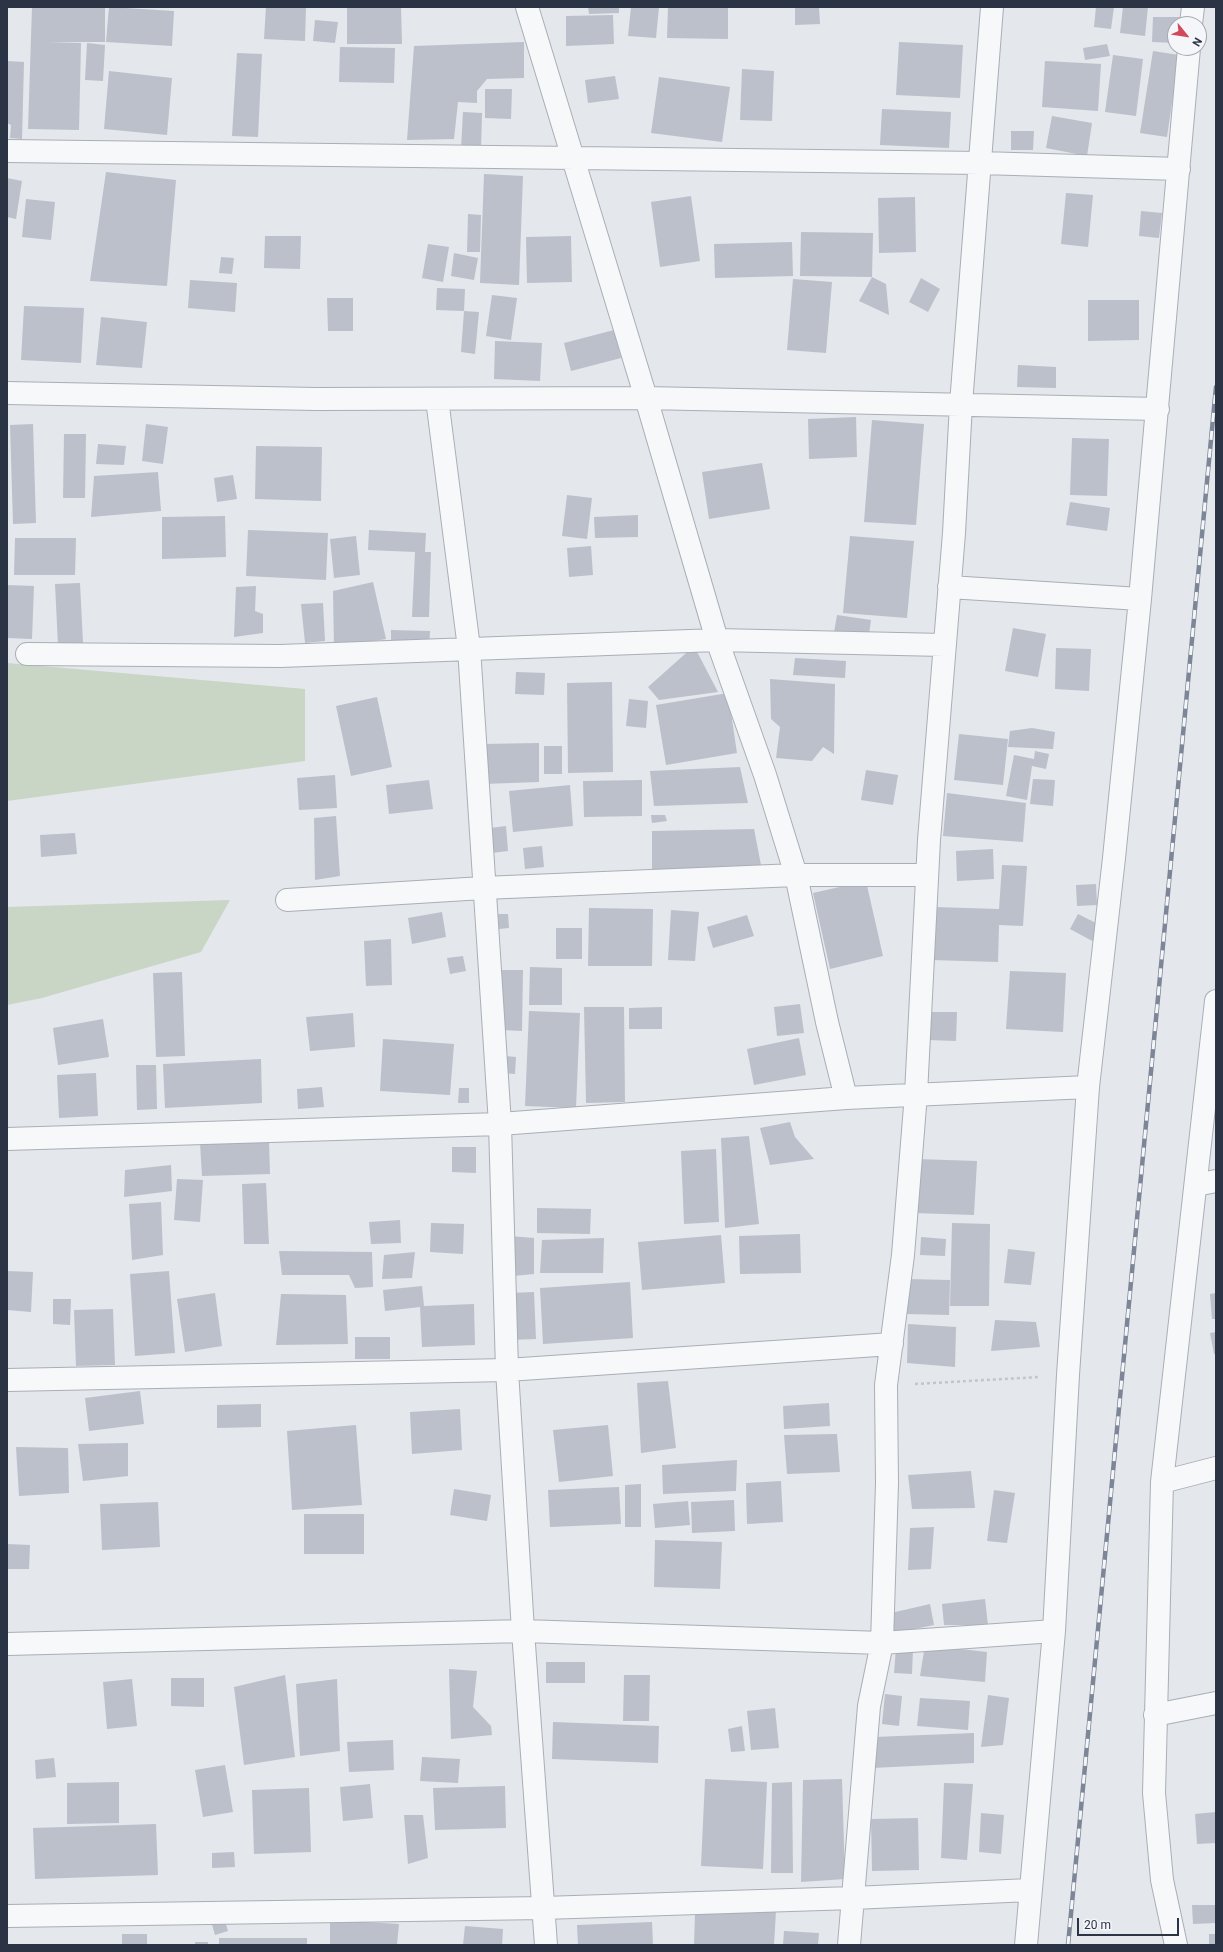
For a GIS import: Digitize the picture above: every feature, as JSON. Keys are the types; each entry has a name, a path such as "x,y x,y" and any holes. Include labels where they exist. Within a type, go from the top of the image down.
{"street":[{"path":"527,7 646,398 717,640 765,774 796,875 827,1022 846,1098"},
{"path":"849,1945 869,1706 882,1643 887,1483 886,1386 903,1255 916,1094 927,875 949,587 961,404 992,7"},
{"path":"1026,1945 1054,1631 1068,1375 1088,1087 1114,858 1140,599 1188,56"},
{"path":"7,151 574,159 981,162 1179,169"},
{"path":"7,393 316,399 646,398 1158,409"},
{"path":"437,399 469,648 483,888 500,1124 507,1370 523,1631 546,1945"},
{"path":"949,587 1140,599"},
{"path":"28,654 280,656 717,640 944,645"},
{"path":"287,900 483,888 796,875 927,875"},
{"path":"1176,1945 1162,1880 1154,1793 1162,1482 1206,1183 1216,1001"},
{"path":"7,1139 500,1124 846,1098 1088,1087"},
{"path":"7,1380 507,1370 892,1344"},
{"path":"1162,1482 1216,1468"},
{"path":"7,1644 523,1631 882,1643 1054,1631"},
{"path":"1155,1714 1216,1703"},
{"path":"7,1916 543,1908 853,1898 1030,1890"}],"path":[{"path":"886,1386 1068,1375"}],"green space":[{"path":"7,663 305,689 305,761 7,801"},
{"path":"230,900 201,952 42,998 7,1005 7,907"}],"building":[{"path":"32,7 105,7 105,42 47,42 81,43 79,130 28,129"},
{"path":"109,7 174,11 172,46 106,42"},
{"path":"266,7 306,7 305,41 264,39"},
{"path":"347,7 401,7 402,44 347,44"},
{"path":"588,7 619,7 619,13 589,14"},
{"path":"631,7 659,7 656,38 628,36"},
{"path":"668,7 728,7 728,39 667,38"},
{"path":"795,7 819,7 820,24 795,25"},
{"path":"1096,7 1114,7 1111,29 1094,27"},
{"path":"1123,7 1148,7 1145,36 1120,33"},
{"path":"613,15 614,44 566,46 566,16"},
{"path":"1153,17 1167,17 1167,43 1152,42"},
{"path":"315,20 338,22 335,43 313,41"},
{"path":"524,42 524,78 487,79 477,91 477,103 458,102 454,139 407,140 414,46"},
{"path":"899,42 963,45 960,98 896,95"},
{"path":"87,43 105,45 103,81 85,80"},
{"path":"1107,44 1110,56 1085,60 1083,48"},
{"path":"340,47 395,48 394,83 339,82"},
{"path":"1153,51 1167,53 1167,56 1179,56 1167,137 1140,133"},
{"path":"237,53 262,54 258,137 232,136"},
{"path":"1113,55 1143,59 1136,116 1105,112"},
{"path":"7,61 24,62 22,139 10,138 11,125 7,123"},
{"path":"1045,61 1101,64 1098,111 1042,107"},
{"path":"742,69 774,71 772,121 740,120"},
{"path":"109,71 172,78 167,135 104,129"},
{"path":"615,76 619,99 588,103 585,80"},
{"path":"659,77 730,87 722,142 651,133"},
{"path":"485,89 512,89 511,119 485,118"},
{"path":"882,109 951,112 949,148 880,145"},
{"path":"463,112 482,113 481,150 461,149"},
{"path":"1052,116 1092,123 1087,156 1046,148"},
{"path":"1011,131 1034,131 1033,150 1011,150"},
{"path":"106,172 176,180 167,286 90,281"},
{"path":"484,174 523,176 519,285 480,283"},
{"path":"7,178 22,181 16,219 7,217"},
{"path":"1066,193 1093,195 1088,247 1061,244"},
{"path":"691,196 700,261 660,267 651,202"},
{"path":"915,197 916,252 879,253 878,198"},
{"path":"26,199 55,202 51,240 22,237"},
{"path":"1141,211 1162,213 1159,238 1139,236"},
{"path":"468,214 481,215 480,252 467,252"},
{"path":"801,232 873,233 872,277 800,276"},
{"path":"265,236 301,236 300,269 264,268"},
{"path":"571,236 572,282 527,283 526,237"},
{"path":"792,242 793,276 715,278 714,244"},
{"path":"428,244 449,247 443,282 422,278"},
{"path":"454,253 478,258 474,280 451,276"},
{"path":"221,257 234,258 232,274 219,273"},
{"path":"872,277 886,284 889,315 859,301"},
{"path":"921,278 940,289 928,312 909,302"},
{"path":"793,279 832,282 826,353 787,350"},
{"path":"190,280 237,283 235,312 188,308"},
{"path":"437,288 465,289 464,311 436,310"},
{"path":"492,295 517,298 511,340 486,336"},
{"path":"327,298 353,298 353,331 328,331"},
{"path":"1088,300 1139,300 1139,340 1088,341"},
{"path":"24,306 84,308 81,363 21,360"},
{"path":"464,311 479,312 475,354 461,352"},
{"path":"101,317 147,322 142,368 96,365"},
{"path":"614,330 621,358 571,371 564,343"},
{"path":"495,341 542,343 540,381 494,379"},
{"path":"1018,365 1056,367 1056,388 1017,387"},
{"path":"856,417 857,457 809,459 808,419"},
{"path":"872,420 924,424 916,525 864,522"},
{"path":"33,424 36,523 13,524 10,425"},
{"path":"146,424 168,427 163,464 142,461"},
{"path":"64,434 86,434 85,498 63,498"},
{"path":"1072,438 1109,439 1107,496 1070,495"},
{"path":"98,444 126,446 124,465 96,464"},
{"path":"256,446 322,447 321,501 255,499"},
{"path":"762,463 770,509 709,519 702,472"},
{"path":"158,472 161,511 91,517 94,476"},
{"path":"233,475 237,499 217,502 214,478"},
{"path":"567,495 592,498 587,539 562,536"},
{"path":"1070,502 1110,508 1107,531 1066,525"},
{"path":"638,515 638,537 595,538 594,517"},
{"path":"225,516 226,557 162,559 162,517"},
{"path":"248,530 328,533 326,580 246,576"},
{"path":"369,530 426,533 425,552 431,552 429,617 412,617 415,552 368,550"},
{"path":"356,536 360,575 334,578 330,539"},
{"path":"850,536 914,541 907,618 843,613"},
{"path":"15,538 76,538 75,575 14,575"},
{"path":"591,546 593,575 569,577 567,548"},
{"path":"373,582 386,639 334,648 333,591"},
{"path":"80,583 83,643 58,645 55,584"},
{"path":"7,585 34,586 32,639 7,638"},
{"path":"256,586 255,611 263,614 263,633 234,637 236,587"},
{"path":"323,603 325,641 305,643 301,604"},
{"path":"837,615 871,620 866,655 831,650"},
{"path":"1013,628 1046,634 1038,677 1005,671"},
{"path":"391,630 430,631 429,648 391,647"},
{"path":"694,646 718,692 659,700 648,687"},
{"path":"1056,648 1091,649 1089,691 1055,689"},
{"path":"795,658 846,661 845,678 793,675"},
{"path":"516,672 545,673 544,695 515,694"},
{"path":"770,679 835,684 834,754 823,747 812,761 776,758 780,727 771,719"},
{"path":"612,682 613,772 568,773 567,683"},
{"path":"728,693 737,753 666,765 656,705"},
{"path":"377,697 392,767 351,776 336,706"},
{"path":"629,699 648,701 646,728 626,726"},
{"path":"1032,728 1055,732 1053,749 1008,747 1010,731"},
{"path":"959,734 1008,739 1003,785 954,780"},
{"path":"539,743 539,782 483,784 482,744"},
{"path":"544,746 562,746 562,774 544,774"},
{"path":"1035,751 1049,754 1046,769 1032,766 1027,800 1006,796 1014,755 1034,759"},
{"path":"740,767 748,803 654,806 650,771"},
{"path":"866,770 898,775 893,805 861,800"},
{"path":"335,775 337,808 299,810 297,778"},
{"path":"1033,779 1055,780 1053,806 1030,804"},
{"path":"429,780 433,809 389,814 386,785"},
{"path":"642,780 642,816 584,817 583,781"},
{"path":"570,785 573,826 513,832 509,791"},
{"path":"947,793 1026,803 1023,842 943,836"},
{"path":"651,815 665,815 667,821 652,823"},
{"path":"336,816 340,876 315,880 314,818"},
{"path":"506,826 508,851 492,853 490,828"},
{"path":"754,829 762,870 652,876 652,831"},
{"path":"75,833 77,854 41,857 40,835"},
{"path":"542,846 544,867 525,869 523,848"},
{"path":"993,849 994,879 957,881 956,851"},
{"path":"1002,865 1027,866 1023,926 999,925 998,962 931,960 934,907 999,909"},
{"path":"866,881 883,956 830,969 813,893"},
{"path":"1096,884 1097,905 1077,906 1076,885"},
{"path":"589,908 653,909 652,966 588,966"},
{"path":"671,910 699,912 695,961 668,960"},
{"path":"442,912 446,937 412,944 408,918"},
{"path":"498,914 508,914 509,928 499,929"},
{"path":"1078,914 1104,927 1096,943 1070,929"},
{"path":"747,915 754,936 713,948 707,927"},
{"path":"556,928 582,928 582,959 556,959"},
{"path":"391,939 392,985 366,986 364,941"},
{"path":"463,956 466,971 450,974 447,958"},
{"path":"530,967 562,968 562,1005 529,1005"},
{"path":"502,970 523,970 522,1031 501,1030"},
{"path":"1010,971 1066,973 1063,1032 1006,1029"},
{"path":"182,972 185,1056 156,1057 153,973"},
{"path":"800,1004 804,1033 777,1036 774,1007"},
{"path":"584,1007 624,1007 625,1102 586,1103"},
{"path":"662,1007 662,1029 629,1029 629,1008"},
{"path":"529,1011 580,1013 576,1108 525,1106"},
{"path":"930,1012 957,1012 956,1041 928,1040"},
{"path":"353,1013 355,1047 310,1051 306,1017"},
{"path":"103,1019 109,1057 58,1065 53,1028"},
{"path":"799,1038 806,1075 754,1085 747,1049"},
{"path":"383,1039 454,1044 450,1095 380,1091"},
{"path":"505,1056 516,1057 515,1074 503,1073"},
{"path":"261,1059 262,1103 165,1108 163,1064"},
{"path":"136,1065 156,1065 157,1109 137,1110"},
{"path":"96,1073 98,1116 59,1118 57,1075"},
{"path":"322,1087 324,1107 298,1109 297,1089"},
{"path":"459,1088 469,1088 469,1103 458,1103"},
{"path":"790,1122 795,1137 814,1159 770,1165 760,1128"},
{"path":"749,1136 759,1224 725,1228 721,1138"},
{"path":"269,1141 270,1174 202,1176 200,1143"},
{"path":"452,1147 476,1147 476,1173 452,1172"},
{"path":"716,1149 719,1222 684,1224 681,1151"},
{"path":"916,1159 977,1161 974,1215 914,1213"},
{"path":"171,1165 172,1191 124,1197 125,1170"},
{"path":"177,1179 203,1180 200,1222 174,1220"},
{"path":"266,1183 269,1244 244,1244 242,1184"},
{"path":"161,1202 163,1255 132,1260 129,1204"},
{"path":"537,1208 591,1209 590,1234 537,1233"},
{"path":"400,1220 401,1243 371,1244 369,1222"},
{"path":"431,1223 464,1224 463,1254 430,1252"},
{"path":"952,1223 990,1224 989,1306 950,1306"},
{"path":"800,1234 801,1273 740,1274 739,1236"},
{"path":"721,1235 725,1283 642,1290 638,1242"},
{"path":"510,1236 534,1238 534,1274 513,1276"},
{"path":"921,1237 946,1239 945,1256 920,1255"},
{"path":"604,1238 603,1273 540,1273 542,1240"},
{"path":"1008,1249 1035,1252 1031,1285 1004,1283"},
{"path":"279,1251 372,1252 373,1287 355,1288 349,1275 282,1275"},
{"path":"415,1252 412,1278 382,1279 384,1255"},
{"path":"7,1271 33,1272 31,1312 7,1310"},
{"path":"169,1271 175,1353 135,1356 130,1274"},
{"path":"906,1279 950,1280 949,1315 905,1314"},
{"path":"630,1282 633,1338 543,1344 540,1288"},
{"path":"422,1286 424,1306 474,1304 475,1345 422,1347 420,1307 385,1311 383,1290"},
{"path":"534,1292 536,1339 511,1340 510,1293"},
{"path":"215,1293 222,1346 185,1352 177,1299"},
{"path":"1216,1293 1216,1319 1212,1319 1210,1294"},
{"path":"281,1294 346,1295 348,1344 276,1345"},
{"path":"53,1299 71,1299 70,1325 53,1324"},
{"path":"113,1309 115,1365 76,1366 74,1310"},
{"path":"995,1320 1036,1322 1040,1347 991,1351"},
{"path":"908,1324 956,1327 955,1367 907,1363"},
{"path":"1216,1332 1216,1354 1214,1354 1210,1333"},
{"path":"355,1337 390,1337 390,1359 355,1359"},
{"path":"668,1381 676,1448 641,1453 637,1383"},
{"path":"140,1391 144,1424 89,1431 85,1398"},
{"path":"829,1403 830,1426 784,1429 783,1406"},
{"path":"261,1404 261,1427 217,1428 217,1405"},
{"path":"460,1409 462,1450 412,1454 410,1412"},
{"path":"356,1425 362,1505 292,1510 287,1431"},
{"path":"608,1425 613,1476 559,1482 553,1430"},
{"path":"837,1434 840,1472 787,1474 784,1435"},
{"path":"128,1443 128,1476 83,1481 78,1444"},
{"path":"16,1447 68,1448 69,1493 19,1496"},
{"path":"737,1460 736,1491 663,1494 662,1465"},
{"path":"971,1471 975,1508 912,1509 908,1475"},
{"path":"781,1481 783,1522 747,1524 746,1483"},
{"path":"641,1484 641,1527 625,1527 625,1485"},
{"path":"619,1487 621,1524 550,1527 548,1490"},
{"path":"454,1489 491,1495 487,1521 450,1515"},
{"path":"994,1490 1015,1493 1007,1543 987,1541"},
{"path":"734,1500 735,1531 692,1533 691,1502"},
{"path":"688,1501 690,1525 655,1528 653,1504"},
{"path":"158,1502 160,1547 102,1550 100,1504"},
{"path":"304,1514 364,1514 364,1554 304,1554"},
{"path":"934,1527 931,1569 908,1570 910,1528"},
{"path":"655,1540 722,1542 720,1589 654,1587"},
{"path":"7,1544 30,1545 29,1569 7,1569"},
{"path":"985,1599 988,1625 944,1625 942,1604"},
{"path":"930,1604 934,1625 895,1633 891,1613"},
{"path":"925,1645 987,1652 985,1682 920,1676"},
{"path":"896,1648 913,1649 912,1674 894,1673"},
{"path":"546,1662 585,1662 585,1683 546,1683"},
{"path":"449,1669 477,1671 473,1707 491,1726 492,1735 451,1739"},
{"path":"285,1675 295,1757 244,1765 234,1687"},
{"path":"624,1675 650,1675 649,1721 623,1721"},
{"path":"171,1678 204,1678 204,1707 171,1706"},
{"path":"132,1679 137,1726 107,1729 103,1682"},
{"path":"337,1679 340,1751 300,1756 296,1684"},
{"path":"885,1694 902,1696 899,1726 882,1724"},
{"path":"988,1695 1009,1698 1003,1745 981,1747"},
{"path":"920,1698 970,1701 968,1730 917,1726"},
{"path":"775,1708 779,1748 751,1750 747,1711"},
{"path":"553,1722 659,1726 658,1763 552,1759"},
{"path":"742,1726 745,1751 731,1752 728,1729"},
{"path":"974,1733 974,1763 872,1768 874,1737"},
{"path":"393,1740 394,1770 349,1772 347,1742"},
{"path":"422,1757 460,1759 458,1783 420,1781"},
{"path":"54,1758 56,1777 36,1779 35,1760"},
{"path":"225,1765 233,1812 203,1817 195,1770"},
{"path":"705,1779 767,1782 763,1869 701,1866"},
{"path":"842,1779 845,1879 801,1882 803,1780"},
{"path":"119,1782 119,1823 67,1824 67,1783"},
{"path":"792,1782 793,1873 771,1873 772,1783"},
{"path":"944,1783 973,1784 967,1860 941,1858"},
{"path":"370,1784 373,1818 343,1821 340,1787"},
{"path":"505,1786 506,1828 435,1830 433,1788"},
{"path":"309,1788 311,1852 254,1854 252,1790"},
{"path":"1216,1812 1216,1843 1197,1844 1195,1814"},
{"path":"981,1813 1004,1815 1001,1854 979,1852"},
{"path":"404,1815 423,1815 428,1858 408,1864"},
{"path":"918,1818 919,1870 872,1871 871,1819"},
{"path":"156,1824 158,1875 35,1879 33,1828"},
{"path":"234,1852 235,1867 212,1868 212,1853"},
{"path":"1192,1905 1216,1905 1216,1923 1193,1924"},
{"path":"776,1911 774,1945 694,1945 695,1914"},
{"path":"224,1917 228,1931 215,1935 211,1921"},
{"path":"330,1920 399,1924 397,1945 330,1945"},
{"path":"652,1922 653,1945 578,1945 577,1925"},
{"path":"465,1926 503,1929 502,1945 463,1945"},
{"path":"784,1931 819,1933 818,1945 783,1945"},
{"path":"122,1934 147,1934 147,1945 122,1945"},
{"path":"1209,1934 1216,1934 1216,1945 1209,1945"},
{"path":"219,1938 307,1938 307,1945 219,1945"},
{"path":"195,1942 208,1942 208,1945 195,1945"}],"railway":[{"path":"1068,1945 1216,387"}]}
